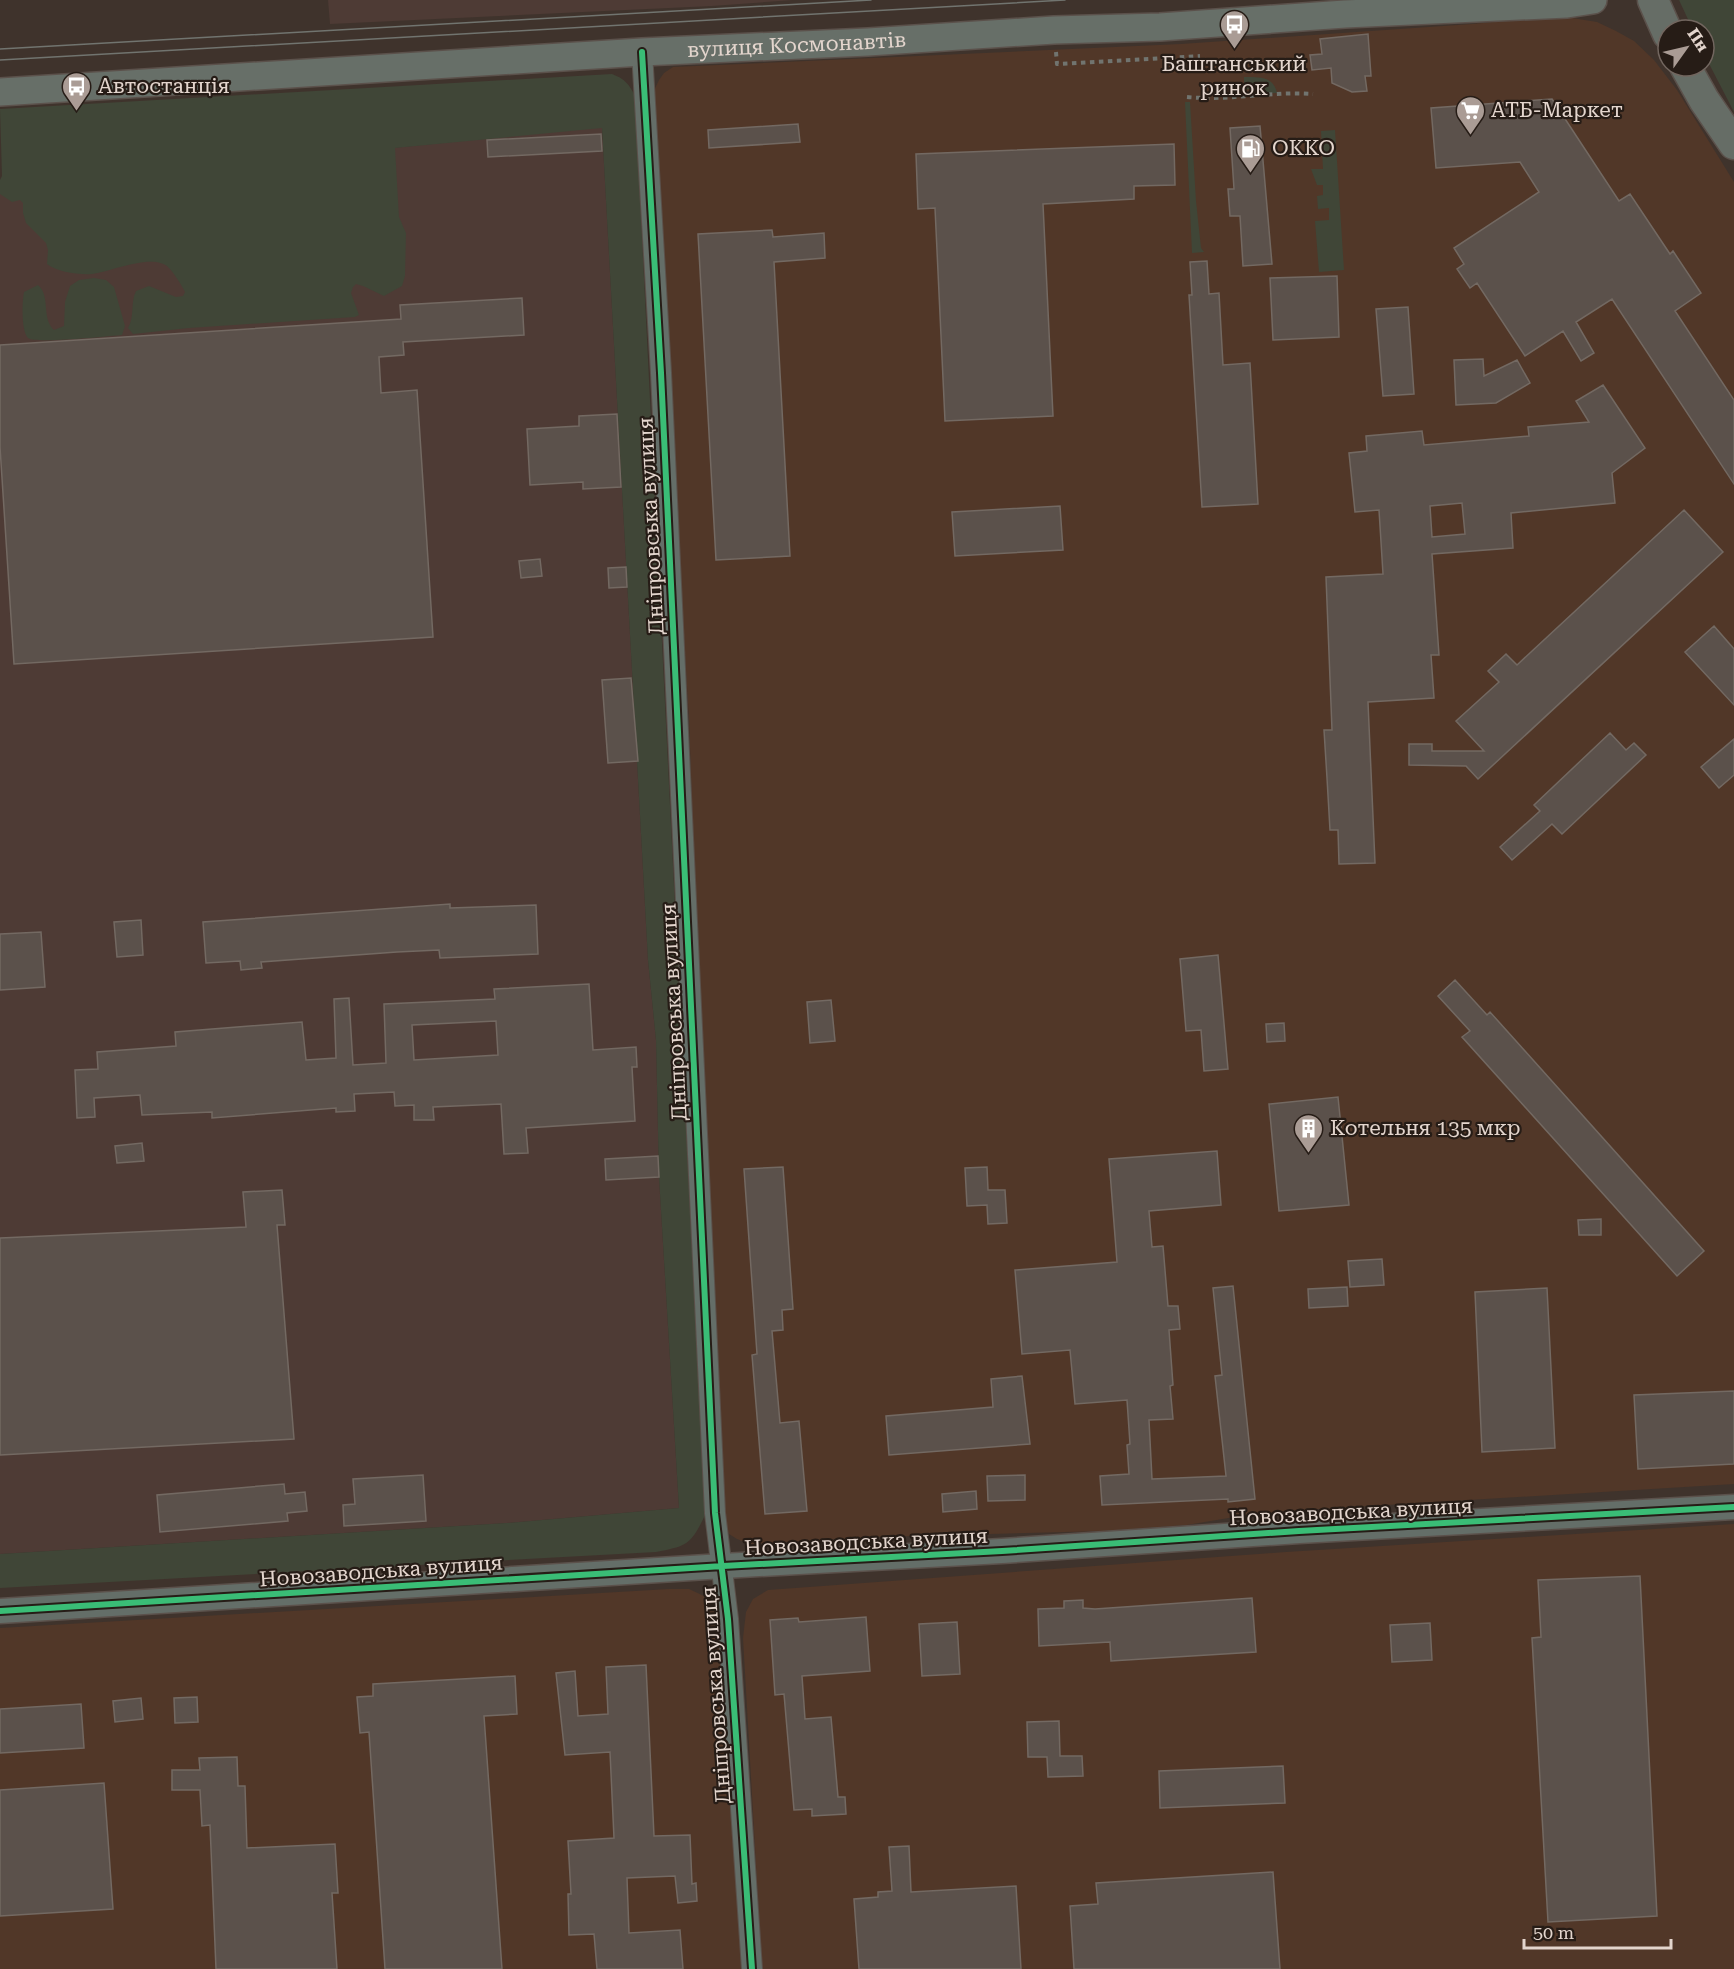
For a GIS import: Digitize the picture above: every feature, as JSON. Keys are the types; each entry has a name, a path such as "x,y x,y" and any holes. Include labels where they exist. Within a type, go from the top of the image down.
{"main road":[{"name":"вулиця Космонавтів","path":"0,92 642,52 1189,25 1345,14 1567,4 1593,0"},
{"path":"1653,0 1661,18"},
{"path":"1692,78 1734,144"}],"street":[{"name":"Дніпровська вулиця","path":"642,52 662,384 715,1513 728,1619 752,1969"},
{"name":"Новозаводська вулиця","path":"0,1611 723,1566 990,1552 1299,1531 1734,1507"}],"path":[{"path":"1187,97 1221,98 1291,93 1313,94"}],"shaded area":[{"path":"328,0 793,0 330,24"},
{"path":"1560,16 1597,22 1634,41 1656,63 1656,78 1668,78 1677,90 1734,182 1734,1484 1303,1510 1252,1514 1187,1525 1104,1531 875,1537 750,1544 737,1539 729,1534 725,1525 718,1407 716,1311 698,965 689,720 652,95 659,80 673,67 1181,44"},
{"path":"602,127 648,960 656,1040 659,1177 679,1508 507,1523 0,1554 0,187"},
{"path":"1734,1524 1734,1969 762,1969 743,1638 746,1612 753,1599 768,1590 1286,1552"},
{"path":"689,1589 706,1597 715,1612 719,1636 742,1969 0,1969 0,1628"}],"green space":[{"path":"1679,0 1734,0 1734,112 1716,77 1716,18 1687,18"},
{"path":"612,74 626,82 635,96 705,1515 696,1533 687,1542 675,1548 656,1552 0,1588 0,1554 507,1523 679,1508 659,1177 656,1040 648,960 602,128 395,148 399,217 406,233 405,276 402,286 384,296 356,284 351,293 359,315 355,317 133,334 128,328 136,291 149,286 176,297 183,296 185,292 169,268 162,264 143,262 92,274 56,269 47,264 46,243 26,223 23,203 20,200 12,202 0,194 2,176 0,109"},
{"path":"1244,77 1269,80 1273,83 1277,93 1252,94 1249,89 1244,90"},
{"path":"1185,102 1190,102 1196,201 1201,248 1204,252 1192,253"},
{"path":"1335,130 1344,270 1319,272 1315,221 1329,220 1329,208 1318,209 1317,196 1323,195 1323,185 1317,185 1311,169 1323,169 1321,131"},
{"path":"94,278 106,280 114,287 125,326 122,335 57,340 28,338 23,323 24,292 38,285 42,290 48,319 54,330 64,326 65,302 70,286 79,280"}],"building":[{"path":"1368,34 1371,76 1365,76 1367,91 1352,92 1332,83 1331,68 1312,70 1310,55 1322,54 1320,39"},
{"path":"1552,99 1619,201 1630,194 1670,254 1673,251 1701,293 1675,311 1734,400 1734,484 1612,299 1576,322 1594,353 1581,361 1563,331 1525,356 1477,283 1470,288 1457,269 1464,264 1454,248 1539,192 1520,162 1436,168 1431,108"},
{"path":"798,124 800,142 709,148 708,130"},
{"path":"1260,126 1272,264 1243,266 1240,216 1230,216 1228,189 1234,189 1230,128"},
{"path":"601,134 602,151 488,157 487,140"},
{"path":"1174,144 1175,185 1134,186 1134,199 1043,204 1053,416 945,421 935,208 918,209 916,154"},
{"path":"772,230 773,237 824,233 825,258 774,262 790,556 716,560 698,234"},
{"path":"1207,261 1209,294 1219,293 1223,365 1250,363 1258,504 1202,507 1189,295 1192,295 1190,262"},
{"path":"1337,276 1339,337 1273,340 1270,278"},
{"path":"522,298 524,335 403,342 404,355 379,357 381,393 417,390 433,637 14,664 0,447 0,345 401,319 400,305"},
{"path":"1408,307 1414,394 1383,396 1376,309"},
{"path":"1483,359 1484,376 1517,360 1530,383 1496,403 1456,405 1454,360"},
{"path":"1603,385 1645,448 1612,473 1615,503 1511,513 1513,548 1432,554 1439,655 1431,655 1434,698 1368,702 1375,863 1339,864 1338,830 1330,830 1324,730 1332,730 1326,577 1383,574 1379,510 1355,512 1349,453 1367,451 1366,436 1422,431 1424,445 1529,436 1528,427 1589,422 1576,401","holes":["1462,503 1465,534 1432,537 1430,506"]},
{"path":"617,414 621,487 583,489 583,482 530,485 527,429 579,426 579,416"},
{"path":"1060,506 1063,550 955,556 952,512"},
{"path":"1684,510 1723,552 1478,779 1466,766 1409,765 1409,744 1432,744 1432,751 1484,751 1456,721 1499,682 1488,671 1506,654 1517,665"},
{"path":"540,559 542,576 521,578 519,561"},
{"path":"626,567 627,587 609,588 608,568"},
{"path":"1714,626 1734,649 1734,705 1685,652"},
{"path":"631,678 638,761 608,763 602,680"},
{"path":"1610,733 1626,750 1634,743 1646,755 1562,834 1552,824 1512,860 1500,847 1540,811 1534,805"},
{"path":"1734,739 1734,775 1719,788 1701,767"},
{"path":"450,904 450,908 536,905 538,954 440,958 439,950 397,952 261,962 262,968 241,970 240,961 206,963 203,922"},
{"path":"141,920 143,955 117,957 114,922"},
{"path":"41,932 45,987 0,990 0,934"},
{"path":"1218,955 1228,1069 1204,1071 1201,1030 1186,1031 1180,959"},
{"path":"1455,980 1487,1015 1490,1012 1704,1251 1677,1276 1462,1037 1470,1031 1438,996"},
{"path":"589,984 593,1050 636,1047 637,1067 632,1067 635,1121 526,1128 528,1153 504,1154 501,1104 433,1107 434,1120 414,1120 414,1105 395,1106 394,1092 354,1094 355,1111 336,1112 336,1108 212,1118 212,1112 142,1115 140,1095 94,1098 95,1117 77,1118 75,1070 98,1069 97,1052 176,1046 175,1032 302,1022 306,1060 336,1058 334,999 349,998 353,1065 386,1063 384,1004 495,999 494,989","holes":["496,1021 498,1055 414,1060 412,1025"]},
{"path":"831,1000 835,1041 810,1043 807,1002"},
{"path":"1284,1023 1285,1041 1267,1042 1266,1024"},
{"name":"Котельня 135 мкр","path":"1338,1097 1349,1205 1279,1211 1269,1104"},
{"path":"142,1143 144,1161 117,1163 115,1146"},
{"path":"1217,1151 1221,1205 1149,1211 1152,1247 1163,1246 1168,1306 1178,1306 1180,1329 1169,1330 1173,1419 1149,1420 1152,1479 1226,1476 1215,1376 1222,1375 1213,1288 1233,1286 1255,1499 1228,1502 1228,1499 1102,1505 1100,1476 1129,1474 1127,1445 1130,1444 1127,1400 1075,1404 1070,1350 1022,1354 1015,1270 1117,1262 1109,1159"},
{"path":"658,1156 659,1177 606,1180 605,1159"},
{"path":"783,1167 793,1309 782,1310 783,1330 772,1331 780,1423 799,1421 807,1511 765,1514 752,1355 757,1354 744,1169"},
{"path":"987,1167 988,1190 1005,1190 1007,1223 988,1224 987,1205 967,1206 965,1168"},
{"path":"282,1190 285,1225 277,1225 294,1439 0,1455 0,1238 246,1227 243,1192"},
{"path":"1601,1219 1601,1235 1579,1235 1578,1220"},
{"path":"1382,1259 1384,1285 1350,1287 1348,1261"},
{"path":"1347,1287 1348,1306 1309,1308 1308,1289"},
{"path":"1547,1288 1555,1448 1482,1452 1475,1292"},
{"path":"1022,1376 1030,1444 889,1455 886,1416 993,1407 991,1379"},
{"path":"1734,1391 1734,1464 1638,1469 1634,1395"},
{"path":"423,1475 426,1521 344,1526 343,1505 355,1504 353,1479"},
{"path":"1025,1475 1025,1500 988,1501 987,1476"},
{"path":"284,1484 285,1494 305,1492 307,1511 287,1513 288,1521 160,1532 157,1495"},
{"path":"976,1491 977,1509 943,1512 942,1494"},
{"path":"1640,1576 1657,1916 1548,1922 1532,1638 1541,1637 1538,1580"},
{"path":"1252,1598 1256,1652 1111,1661 1110,1642 1039,1646 1038,1609 1064,1608 1064,1601 1083,1600 1083,1608 1095,1609"},
{"path":"866,1617 870,1671 802,1676 805,1719 831,1717 838,1797 845,1797 846,1814 812,1816 812,1809 794,1810 784,1694 775,1695 770,1620 798,1618 799,1622"},
{"path":"957,1622 960,1674 922,1676 919,1624"},
{"path":"1430,1623 1432,1660 1392,1662 1390,1625"},
{"path":"646,1665 654,1836 690,1835 692,1884 696,1883 697,1901 678,1903 675,1876 627,1878 629,1933 680,1930 683,1969 597,1969 594,1934 569,1935 568,1894 571,1894 568,1841 614,1838 610,1752 565,1755 556,1673 575,1671 578,1716 608,1714 606,1667"},
{"path":"515,1676 517,1714 484,1716 502,1969 385,1969 369,1732 360,1733 357,1697 373,1696 373,1684"},
{"path":"197,1697 198,1722 175,1723 174,1698"},
{"path":"141,1698 143,1719 115,1722 113,1701"},
{"path":"81,1704 84,1748 0,1753 0,1709"},
{"path":"1059,1721 1060,1756 1082,1756 1083,1776 1048,1777 1047,1757 1028,1757 1027,1722"},
{"path":"237,1757 238,1786 245,1786 247,1848 335,1844 338,1893 332,1893 337,1969 216,1969 210,1825 202,1826 200,1790 172,1790 172,1770 200,1770 199,1758"},
{"path":"1283,1766 1285,1803 1160,1808 1159,1771"},
{"path":"104,1783 113,1909 0,1916 0,1790"},
{"path":"909,1846 911,1892 1016,1886 1021,1969 859,1969 854,1899 878,1897 878,1892 892,1891 889,1847"},
{"path":"1273,1872 1280,1969 1074,1969 1070,1906 1098,1904 1096,1883"}],"tram line":[{"path":"0,49 871,0"},
{"path":"0,60 1065,0"}],"cycle path":[{"path":"642,52 661,373 715,1513 728,1619 752,1969"},
{"path":"0,1611 1299,1531 1734,1507"}],"place":[{"name":"Баштанський ринок","path":"1234,50"},
{"name":"Автостанція","path":"77,112"},
{"name":"АТБ-Маркет","path":"1470,136"},
{"name":"ОККО","path":"1251,174"},
{"name":"Котельня 135 мкр","path":"1309,1154"}]}
